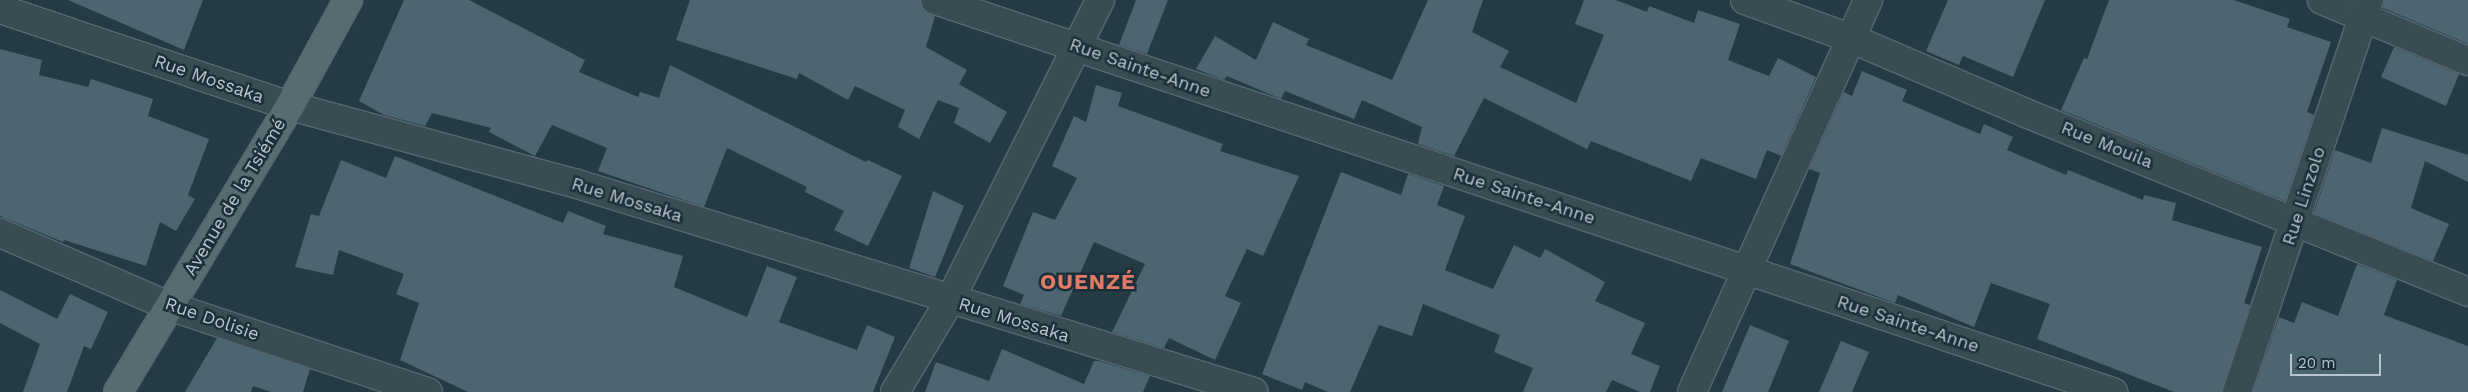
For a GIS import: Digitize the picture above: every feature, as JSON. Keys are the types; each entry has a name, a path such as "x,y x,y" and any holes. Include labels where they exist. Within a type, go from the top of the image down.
{"main road":[{"name":"Avenue de la Tsiémé","path":"118,392 290,106 348,0"}],"street":[{"name":"Rue Sainte-Anne","path":"934,0 2113,392"},
{"path":"895,392 950,300 1100,0"},
{"name":"Rue Mouila","path":"1745,0 1850,38 2028,114 2297,221 2468,292"},
{"path":"1692,392 1868,0"},
{"path":"2322,0 2366,8 2468,61"},
{"name":"Rue Linzolo","path":"2237,392 2297,221 2366,8"},
{"name":"Rue Mossaka","path":"0,9 290,106 574,183 1254,392"},
{"name":"Rue Dolisie","path":"0,233 169,306 428,392"}],"building":[{"path":"68,0 203,0 184,50"},
{"path":"404,0 469,0 585,60 579,72 638,97 640,92 659,98 670,65 866,162 868,160 902,176 868,246 834,230 844,211 805,192 807,187 727,148 704,207 598,171 607,148 552,125 535,156 489,132 491,128 432,113 425,126 384,115 359,101"},
{"path":"690,0 920,0 924,11 935,16 926,47 967,70 959,84 1007,112 990,143 954,123 959,108 938,100 919,139 898,127 905,110 855,86 848,100 799,73 797,79 676,40"},
{"path":"1136,0 1168,0 1147,54 1119,45"},
{"path":"1428,0 1483,0 1472,32 1509,51 1500,67 1576,103 1604,35 1575,24 1584,0 1616,0 1647,12 1649,6 1694,23 1698,10 1740,24 1728,60 1769,76 1778,58 1816,77 1781,156 1767,150 1756,179 1701,158 1691,181 1591,141 1587,149 1484,98 1454,156 1418,144 1422,127 1362,100 1354,119 1285,91 1281,99 1227,76 1224,80 1196,69 1215,36 1256,60 1273,22 1309,39 1306,45 1392,80"},
{"path":"1948,0 2045,0 2013,77 1963,56 1959,65 1926,51"},
{"path":"2109,0 2234,0 2290,19 2287,27 2331,42 2307,112 2314,115 2285,201 2061,110 2084,58 2087,59"},
{"path":"2384,0 2468,0 2468,44 2383,8"},
{"path":"2394,47 2459,74 2446,106 2381,77"},
{"path":"0,49 42,60 39,75 88,87 91,79 153,99 148,116 209,139 188,195 195,199 176,231 160,222 146,266 64,240 63,242 0,216"},
{"path":"1862,71 1907,90 1902,101 1980,134 1984,124 2013,137 2007,150 2066,175 2068,170 2143,200 2144,195 2176,203 2172,220 2262,247 2244,303 2250,305 2222,392 2174,392 2037,339 2050,304 1991,283 1974,327 1898,295 1895,303 1790,264 1820,173 1809,169 1844,92 1852,96"},
{"path":"1096,85 1122,93 1118,106 1223,144 1220,151 1299,176 1263,256 1247,249 1225,296 1241,303 1215,360 1169,338 1164,348 1112,332 1145,264 1094,242 1061,316 1020,304 1024,295 1003,286 1033,212 1055,220 1077,178 1052,166 1074,116 1086,122"},
{"path":"2382,128 2468,155 2468,182 2425,161 2411,208 2449,224 2433,261 2314,213 2335,150 2371,163"},
{"path":"395,156 563,223 568,211 606,226 603,234 683,256 674,287 747,317 767,266 797,277 779,322 857,350 867,325 895,337 873,392 468,392 400,360 419,303 396,294 404,274 339,250 333,275 295,267 311,214 319,216 341,160 386,178"},
{"path":"1341,172 1401,195 1408,174 1444,186 1437,205 1465,216 1445,270 1493,289 1514,245 1540,258 1545,249 1605,282 1595,301 1645,323 1631,354 1660,366 1650,392 1640,392 1612,380 1606,392 1523,392 1533,368 1494,352 1500,335 1423,304 1412,336 1379,325 1350,392 1328,392 1305,382 1302,390 1262,374"},
{"path":"933,191 964,206 935,277 909,268"},
{"path":"2357,264 2397,280 2384,315 2468,346 2468,392 2253,392 2279,317 2294,323 2302,302 2338,316"},
{"path":"0,290 57,319 70,294 108,312 91,349 84,346 67,392 23,392 40,344 0,323"},
{"path":"1750,325 1789,341 1768,392 1722,392"},
{"path":"217,338 310,369 303,392 271,392 253,386 251,392 185,392"},
{"path":"1841,341 1869,352 1852,392 1819,392"},
{"path":"1002,349 1084,384 1094,361 1150,376 1143,392 925,392 936,362 989,381"}],"district":[{"name":"OUENZÉ","path":"1088,282"}]}
